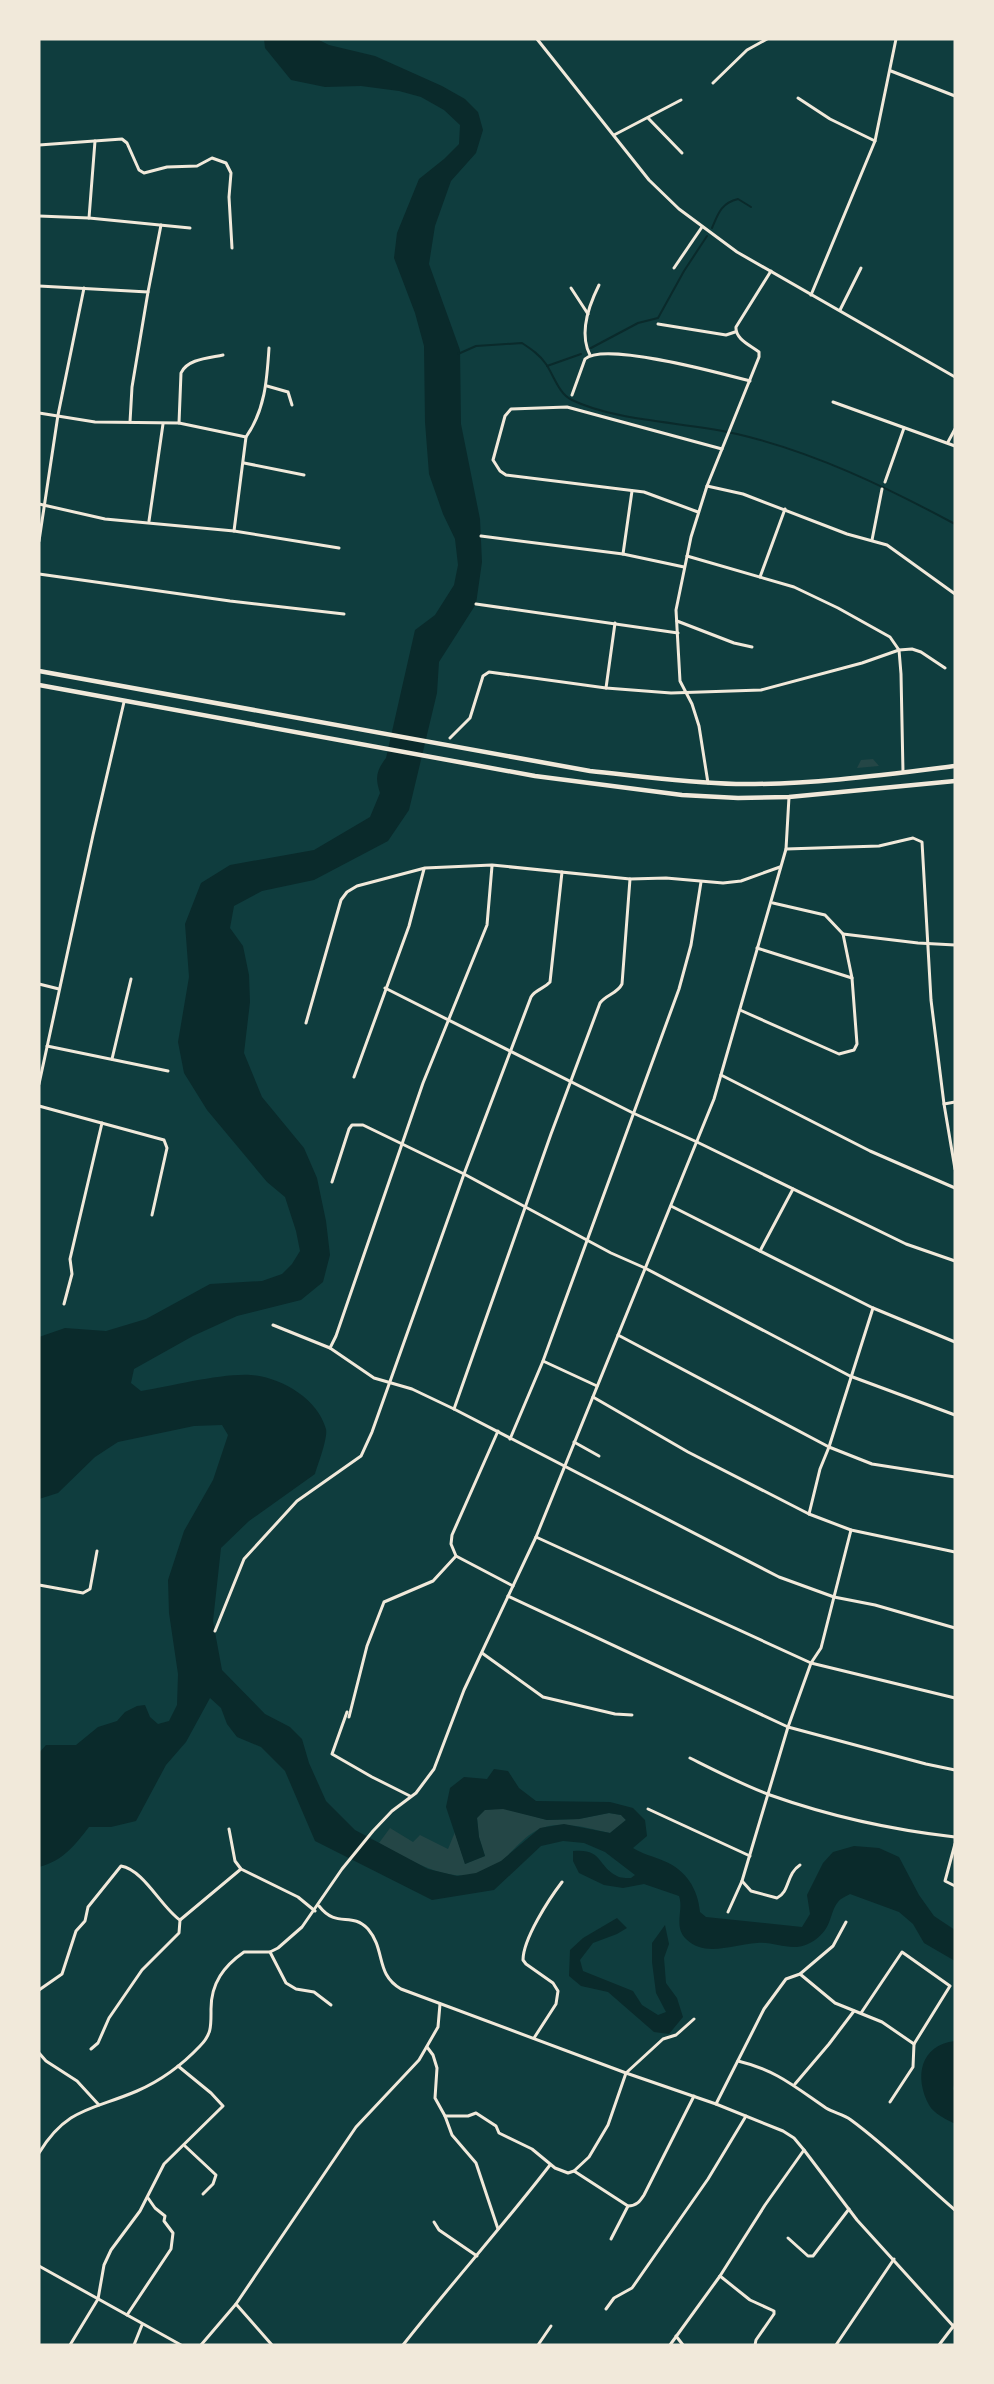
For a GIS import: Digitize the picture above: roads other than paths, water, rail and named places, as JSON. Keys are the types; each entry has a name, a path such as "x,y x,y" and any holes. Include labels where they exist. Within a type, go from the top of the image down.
{"highway":[{"path":"39,671 590,771 708,783 793,782 903,773 955,766"},
{"path":"39,685 435,758 590,784 682,795 738,798 789,797 955,781"}],"street":[{"path":"537,39 663,195 702,227 737,252 840,310 871,331 955,377"},
{"path":"713,83 747,50 767,39"},
{"path":"811,295 875,141 896,39"},
{"path":"891,71 955,96"},
{"path":"798,98 830,119 875,141"},
{"path":"614,136 634,123 681,100"},
{"path":"648,118 682,153"},
{"path":"39,145 122,139 127,143 138,170 144,172 168,167 197,166 212,158 226,163 231,173 229,197 232,248"},
{"path":"89,218 95,141"},
{"path":"39,216 89,218 190,228"},
{"path":"130,422 132,387 161,225"},
{"path":"674,268 702,227"},
{"path":"840,310 861,268"},
{"path":"708,783 699,726 692,704 680,681 676,621 677,599 698,512 758,363 759,352 739,338 735,333 736,327 771,271"},
{"path":"590,355 584,340 591,300 599,285"},
{"path":"39,286 148,292"},
{"path":"39,541 58,415 84,288"},
{"path":"571,288 589,316"},
{"path":"658,324 726,335 735,333"},
{"path":"234,531 246,437 255,424 267,386 269,348"},
{"path":"179,423 181,373 184,366 223,355"},
{"path":"572,395 585,359 590,355 644,356 750,381"},
{"path":"267,386 288,392 292,405"},
{"path":"833,402 955,446"},
{"path":"698,512 654,494 524,478 500,471 493,460 505,416 511,409 567,407 722,449"},
{"path":"39,413 78,420 179,423 246,437"},
{"path":"148,521 163,423"},
{"path":"885,483 904,428"},
{"path":"948,442 955,429"},
{"path":"243,463 304,475"},
{"path":"707,486 743,494 785,508 847,534 872,540 895,550 955,594"},
{"path":"872,540 882,489"},
{"path":"623,554 632,490"},
{"path":"39,504 105,519 148,521 234,531 339,548"},
{"path":"760,578 785,508"},
{"path":"481,536 623,554 684,567"},
{"path":"687,556 782,583 838,608 890,637 899,650 903,690 903,773"},
{"path":"39,574 230,601 344,614"},
{"path":"476,604 678,633"},
{"path":"676,621 725,640 752,647"},
{"path":"606,688 615,623"},
{"path":"450,738 470,718 483,676 489,672 606,688 685,693 761,690 862,663 899,650 912,649 921,652 945,668"},
{"path":"39,1084 124,702"},
{"path":"39,2153 61,2124 73,2115 151,2085 200,2047 211,2032 212,1998 220,1974 244,1952 270,1952 294,1935 319,1906 346,1865 373,1831 423,1785 434,1769 464,1690 536,1537 697,1142 722,1075 786,849 789,797"},
{"path":"786,849 879,846 914,838 922,842 931,1000 955,1169"},
{"path":"306,1023 341,900 357,885 425,868 492,866 630,879 666,878 701,882 741,881 780,867"},
{"path":"330,1347 336,1336 423,1083 487,925 492,866"},
{"path":"354,1077 412,916 425,868"},
{"path":"215,1630 244,1559 297,1501 361,1456 531,997 535,991 550,982 562,872"},
{"path":"454,1409 600,1003 606,996 619,990 622,984 630,879"},
{"path":"510,1439 543,1362 679,989 691,945 701,882"},
{"path":"740,1010 839,1054 854,1050 857,1044 852,978 843,934 825,915 772,903"},
{"path":"843,934 955,945"},
{"path":"757,948 852,978"},
{"path":"112,1059 131,979"},
{"path":"39,984 59,989"},
{"path":"385,988 633,1113 906,1244 955,1261"},
{"path":"47,1046 168,1071"},
{"path":"39,1060 44,1061"},
{"path":"722,1075 870,1151 955,1188"},
{"path":"944,1104 955,1102"},
{"path":"39,1106 164,1140 167,1148 152,1215"},
{"path":"64,1304 72,1274 70,1259 102,1123"},
{"path":"332,1182 352,1125 363,1125 464,1174 850,1376 955,1415"},
{"path":"760,1251 793,1189"},
{"path":"671,1206 873,1308 955,1341"},
{"path":"809,1514 820,1469 873,1308"},
{"path":"273,1325 330,1347 374,1378 412,1389 454,1409 779,1577 834,1597 875,1605 955,1628"},
{"path":"618,1335 829,1447 872,1464 955,1477"},
{"path":"543,1362 597,1386"},
{"path":"593,1397 688,1452 809,1514 850,1530 955,1552"},
{"path":"498,1431 452,1535 451,1544 456,1556 513,1587"},
{"path":"574,1442 599,1456"},
{"path":"728,1912 742,1881 788,1727 811,1663 822,1648 850,1530"},
{"path":"536,1537 811,1663 955,1698"},
{"path":"39,1585 88,1592 97,1551"},
{"path":"349,1717 368,1646 384,1602 433,1581 456,1556"},
{"path":"508,1596 788,1727 955,1770"},
{"path":"482,1653 543,1697 615,1714 632,1715"},
{"path":"347,1713 332,1754 372,1778 411,1796"},
{"path":"690,1758 768,1794 825,1812 900,1829 955,1837"},
{"path":"648,1809 750,1856"},
{"path":"229,1829 234,1861 241,1869 298,1897 315,1911"},
{"path":"955,1844 945,1879 946,1883 955,1886"},
{"path":"742,1881 751,1891 777,1898 783,1893 790,1873 800,1865"},
{"path":"39,1990 62,1974 76,1931 85,1921 88,1907 121,1866 129,1869 154,1892 173,1916 180,1920"},
{"path":"91,2049 98,2043 110,2018 141,1970 179,1933 180,1920 241,1869"},
{"path":"534,2038 556,2004 558,1991 553,1983 526,1964 523,1955 533,1928 562,1882"},
{"path":"319,1906 326,1915 336,1920 358,1921 365,1926 376,1940 384,1973 394,1985 783,2131 804,2150 849,2209 954,2326 939,2345"},
{"path":"716,2104 764,2009 786,1979 800,1974 833,1946 846,1922"},
{"path":"270,1952 286,1983 296,1989 314,1992 332,2005"},
{"path":"861,2013 902,1952 950,1986 914,2044 913,2067 890,2102"},
{"path":"800,1974 835,2003 882,2022 914,2044"},
{"path":"201,2345 236,2304 348,2137 394,2085 412,2069 438,2027 440,2004"},
{"path":"795,2084 830,2044 854,2010"},
{"path":"445,2116 468,2116 476,2113 496,2126 499,2133 532,2149 550,2165 568,2173 574,2171 589,2157 608,2125 626,2073 663,2039 676,2035 694,2019"},
{"path":"427,2047 433,2055 437,2068 435,2098 452,2134 476,2163 498,2229"},
{"path":"39,2053 46,2061 77,2081 99,2105"},
{"path":"738,2061 763,2067 795,2084 828,2109 846,2117 888,2149 955,2210"},
{"path":"70,2345 98,2299 104,2265 111,2250 147,2198 164,2164 224,2106 178,2066"},
{"path":"611,2239 628,2206 639,2203 644,2195 694,2096"},
{"path":"606,2309 614,2298 632,2288 708,2179 746,2116"},
{"path":"185,2146 216,2175 213,2184 203,2194"},
{"path":"670,2345 720,2276 765,2205 804,2150"},
{"path":"403,2345 550,2165"},
{"path":"574,2171 628,2206"},
{"path":"127,2316 171,2249 173,2233 164,2221 165,2216 147,2198"},
{"path":"788,2238 808,2256 813,2256 849,2209"},
{"path":"434,2222 439,2230 477,2256"},
{"path":"836,2345 894,2259"},
{"path":"39,2266 181,2345"},
{"path":"720,2276 750,2300 774,2311 755,2345"},
{"path":"236,2304 272,2345"},
{"path":"134,2345 142,2324"},
{"path":"538,2345 550,2326"},
{"path":"676,2336 683,2345"}],"waterway":[{"path":"712,228 721,210 728,203 738,199 751,207"},
{"path":"591,348 638,323 658,318 707,236"},
{"path":"458,354 476,346 522,343 544,361 560,389 572,400 610,413 718,430 794,450 876,484 955,524"},
{"path":"547,366 581,354"}]}
